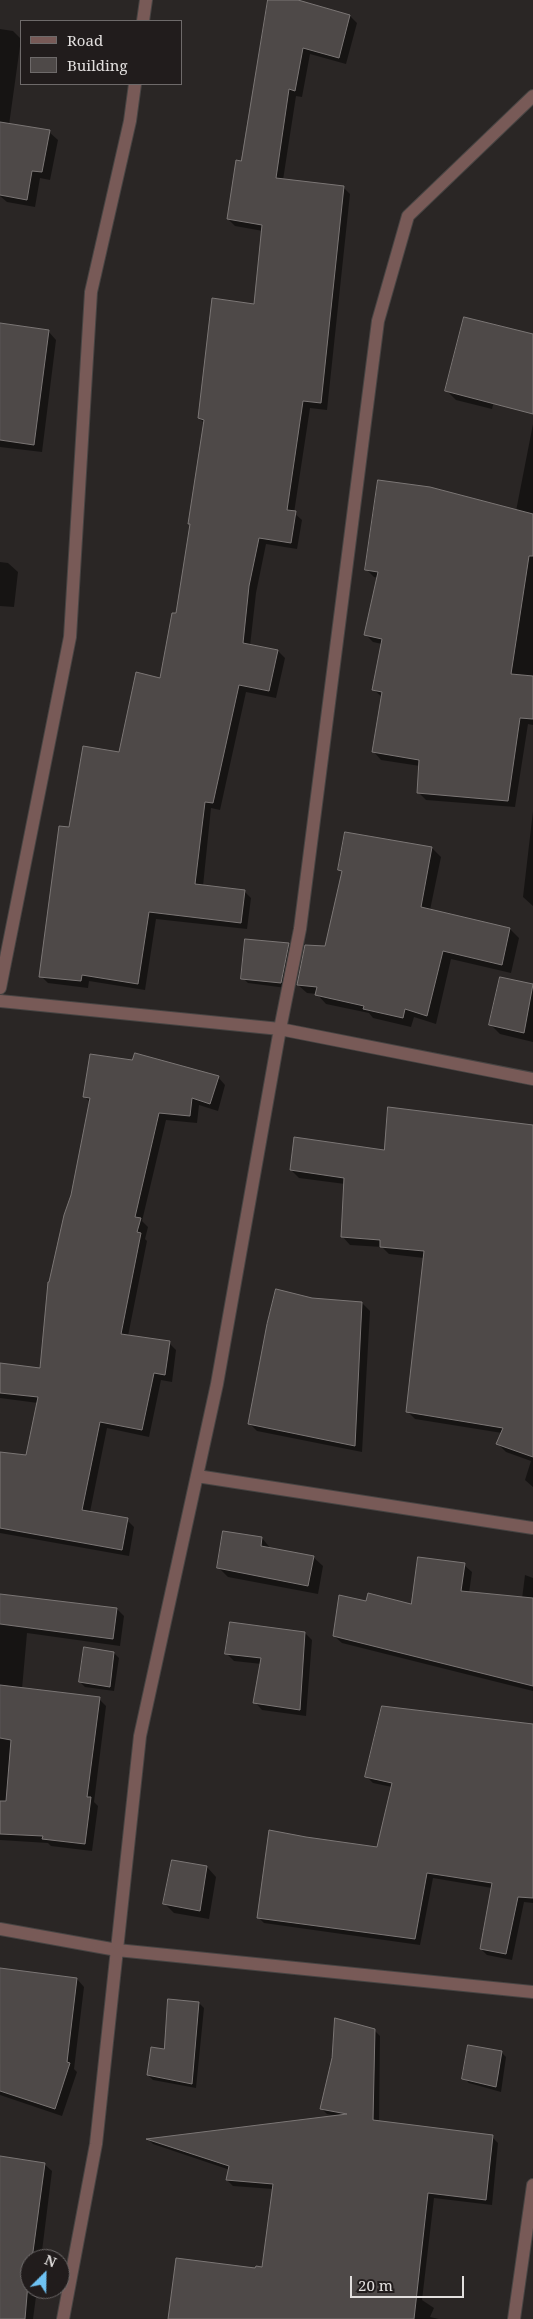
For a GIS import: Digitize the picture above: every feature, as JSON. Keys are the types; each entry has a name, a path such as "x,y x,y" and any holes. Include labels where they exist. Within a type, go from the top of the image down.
{"street":[{"path":"143,20 146,0"},
{"path":"0,988 70,636 91,292 130,121 135,85"},
{"path":"63,2319 96,2144 140,1736 217,1384 301,919 378,320 408,216 533,96"},
{"path":"0,1001 280,1029 533,1079"},
{"path":"197,1476 533,1528"},
{"path":"0,1929 117,1950 533,1992"},
{"path":"514,2319 533,2185"}],"building":[{"path":"268,0 298,0 350,15 339,58 303,48 295,91 289,89 276,178 344,186 321,403 303,401 287,510 296,511 291,543 259,538 249,586 243,643 278,650 269,691 239,685 213,803 205,802 195,884 245,890 241,923 149,912 138,984 82,975 81,981 39,977 59,826 69,827 83,746 119,752 136,672 160,678 172,613 176,613 190,524 188,524 204,420 198,418 212,298 254,304 262,225 227,219 236,160 241,161"},
{"path":"0,122 50,130 42,172 32,171 27,200 0,195"},
{"path":"464,317 533,334 533,414 445,391"},
{"path":"0,323 49,330 34,445 0,440"},
{"path":"378,480 430,487 533,514 533,556 529,556 511,674 533,676 533,719 520,718 508,801 417,793 419,760 372,752 382,692 372,690 382,639 364,635 378,572 365,570"},
{"path":"345,832 432,847 421,907 510,928 502,965 443,951 427,1016 405,1009 403,1018 363,1009 364,1006 315,995 317,987 297,985 305,945 325,946 342,871 338,870"},
{"path":"245,939 289,943 281,983 241,979"},
{"path":"500,977 533,984 524,1033 489,1025"},
{"path":"135,1053 219,1076 210,1104 192,1098 190,1116 159,1113 135,1217 141,1218 137,1232 141,1233 121,1334 170,1341 165,1375 154,1373 142,1430 100,1422 82,1510 128,1518 122,1550 0,1528 0,1452 26,1455 38,1397 0,1393 0,1363 40,1368 48,1282 64,1215 71,1195 90,1098 83,1097 90,1054 132,1060"},
{"path":"388,1107 533,1125 533,1457 496,1444 503,1428 406,1412 424,1251 380,1247 380,1240 341,1237 344,1178 290,1170 294,1137 384,1150"},
{"path":"276,1289 312,1298 362,1302 355,1446 248,1424 267,1324"},
{"path":"223,1531 262,1537 261,1546 314,1556 308,1586 217,1568"},
{"path":"418,1557 465,1563 461,1591 533,1598 533,1686 333,1636 339,1595 366,1601 368,1593 411,1604"},
{"path":"0,1594 117,1608 113,1639 0,1624"},
{"path":"230,1622 305,1632 300,1710 253,1703 261,1658 225,1654"},
{"path":"84,1647 114,1652 110,1687 79,1682"},
{"path":"0,1685 100,1697 87,1797 91,1797 85,1844 42,1839 43,1836 0,1834 0,1801 6,1801 11,1740 0,1738"},
{"path":"382,1706 533,1724 533,1898 518,1897 506,1954 480,1949 492,1883 427,1873 415,1939 257,1918 269,1830 377,1847 392,1783 365,1777"},
{"path":"172,1860 207,1866 200,1911 163,1904"},
{"path":"0,1968 77,1978 67,2062 70,2063 55,2109 0,2091"},
{"path":"168,1999 199,2002 192,2084 147,2075 151,2047 164,2049"},
{"path":"335,2018 375,2029 373,2120 493,2135 486,2200 428,2193 414,2319 168,2319 176,2258 255,2268 256,2266 262,2267 273,2184 226,2180 229,2166 146,2139 347,2114 320,2109 332,2058"},
{"path":"468,2045 502,2051 496,2087 462,2079"},
{"path":"0,2156 45,2163 33,2249 20,2249 20,2299 27,2299 25,2319 0,2319"}]}
